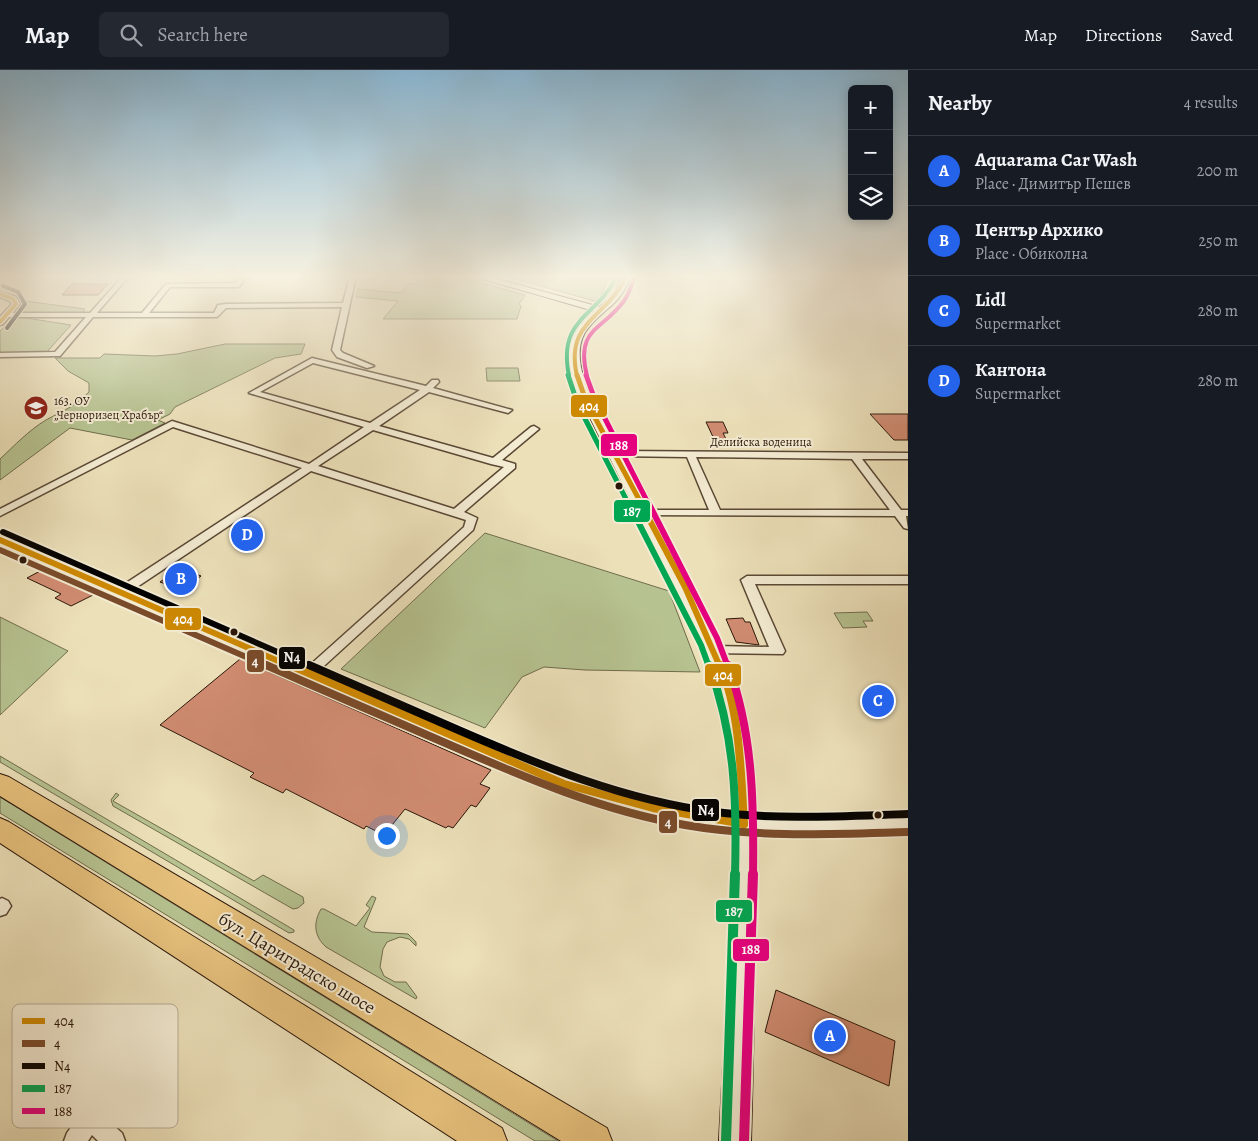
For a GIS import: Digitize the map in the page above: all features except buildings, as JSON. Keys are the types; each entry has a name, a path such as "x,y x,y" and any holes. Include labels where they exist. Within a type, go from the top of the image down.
{"highway":[{"name":"бул. Цариградско шосе","path":"0,784 594,1141"},
{"path":"0,829 489,1141"}],"main road":[{"path":"585,326 575,343 576,371 581,393 615,454 693,605 722,672 736,724 741,758 744,824 741,1032 735,1141"}],"street":[{"path":"0,354 57,354 82,326"},
{"path":"341,326 336,345 336,350 340,355 508,410"},
{"path":"432,386 312,360 253,393 511,466 456,513"},
{"path":"121,592 432,386"},
{"path":"0,513 172,424 472,518 469,528 308,673"},
{"path":"494,462 534,429"},
{"name":"Делийска воденица","path":"615,454 908,456"},
{"path":"690,454 716,513"},
{"path":"855,456 903,513 908,526"},
{"path":"644,513 903,513"},
{"path":"0,540 583,792 666,813 744,824 908,824"},
{"path":"714,650 778,651 747,580 908,580"},
{"path":"75,1141 84,1128"},
{"path":"100,1128 114,1141"}],"green space":[{"path":"6,326 70,326 46,353 0,353 0,331"},
{"path":"225,344 305,344 301,354 275,358 175,407 170,414 158,420 165,423 132,440 70,428 0,480 0,459 34,428 73,405 89,392 89,383 68,371 55,358 100,358 104,354 155,356 177,354"},
{"path":"486,368 518,368 520,381 487,381"},
{"path":"485,533 669,591 700,672 585,670 544,667 522,677 485,728 341,669"},
{"path":"867,612 873,621 863,621 867,627 843,628 834,613"},
{"path":"0,617 68,651 0,715"},
{"path":"0,756 294,930 294,932 289,933 0,762"},
{"path":"116,793 119,795 113,801 254,881 263,875 303,897 304,903 298,908 293,909 113,806 111,800"},
{"path":"0,797 558,1141 535,1141 0,813"},
{"path":"372,896 376,898 364,927 372,932 408,934 416,942 416,946 409,939 400,937 387,942 383,949 380,967 384,976 395,982 406,982 417,997 416,999 326,947 317,934 316,924 321,909 356,926 370,908 366,905"}],"transit line":[{"name":"187","path":"574,326 567,344 566,355 569,380 573,392 701,645 723,707 728,728 734,774 735,844 732,998 726,1141"},
{"name":"404","path":"584,326 578,337 574,358 578,379 586,401 685,587 722,670 739,746 744,824"},
{"name":"188","path":"597,326 586,341 584,350 585,369 594,397 717,638 726,659 745,725 751,772 753,843 744,1141"},
{"name":"N4","path":"3,532 518,756 601,786 658,802 745,815 806,817 908,814"},
{"name":"404","path":"0,540 564,784 608,798 698,817 744,824"},
{"name":"4","path":"0,550 512,772 568,794 626,812 715,830 765,834 908,832"}],"place":[{"name":"163. ОУ „Черноризец Храбър“","path":"36,408"},
{"name":"Кантона","path":"247,535"},
{"name":"Център Архико","path":"181,579"},
{"name":"Lidl","path":"878,701"},
{"name":"Aquarama Car Wash","path":"830,1036"}]}
